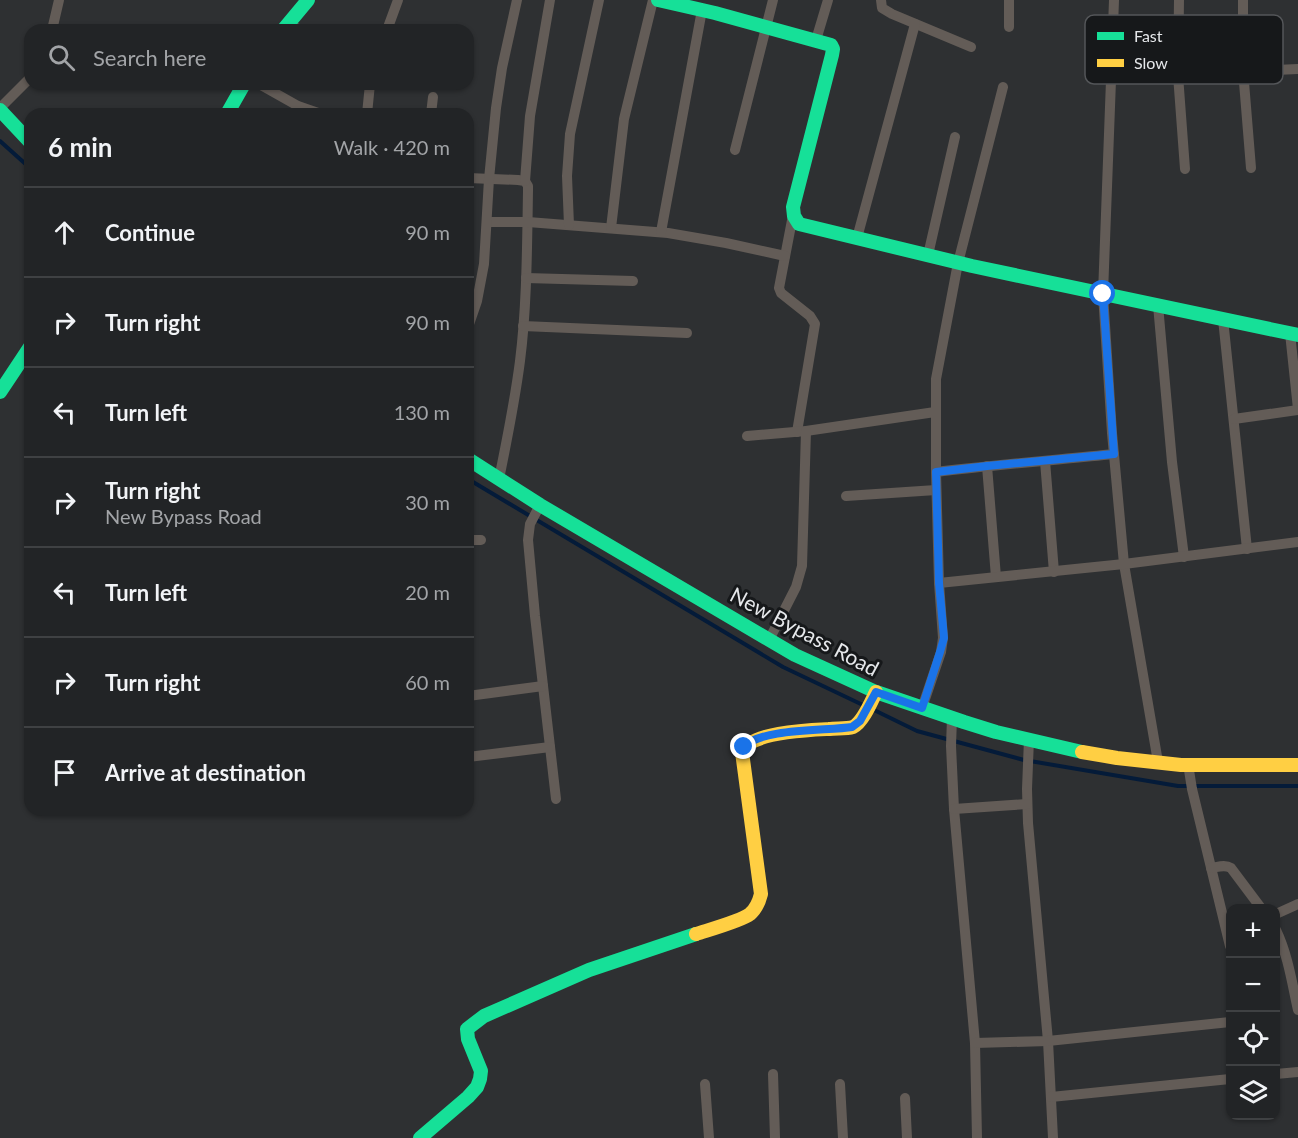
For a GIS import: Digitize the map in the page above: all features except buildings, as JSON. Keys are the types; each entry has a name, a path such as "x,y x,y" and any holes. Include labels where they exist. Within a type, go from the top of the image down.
{"street":[{"path":"53,24 59,0"},
{"path":"288,24 308,0"},
{"path":"389,24 398,0"},
{"path":"474,310 482,281 486,250 489,179 499,89 517,0"},
{"path":"499,479 520,360 526,278 528,186 525,181 530,116 550,0"},
{"path":"569,225 567,176 570,134 599,0"},
{"path":"611,228 624,119 653,0"},
{"path":"658,0 816,40 831,45 833,49 793,215 779,288 781,293 810,316 815,324 802,431 802,566 796,587 770,640"},
{"path":"735,150 773,0"},
{"path":"816,40 828,0"},
{"path":"881,0 881,6 885,11 971,47"},
{"path":"1009,0 1009,27"},
{"path":"1114,0 1114,15"},
{"path":"1179,0 1179,15"},
{"path":"661,232 702,10"},
{"path":"857,238 915,24"},
{"path":"1283,69 1298,69"},
{"path":"24,84 0,109 24,135"},
{"path":"1112,84 1103,294 1124,564 1158,762"},
{"path":"1179,84 1185,169"},
{"path":"1244,84 1251,168"},
{"path":"922,708 944,638 939,583 936,490 935,394 938,366 958,263 1003,87"},
{"path":"230,108 241,90"},
{"path":"270,90 304,108"},
{"path":"367,108 368,90"},
{"path":"432,108 433,96"},
{"path":"928,255 955,137"},
{"path":"474,178 525,181"},
{"path":"793,215 794,220 799,224 958,263 1294,334 1298,409 1234,420"},
{"path":"487,222 528,222 661,232 785,256"},
{"path":"526,278 633,281"},
{"path":"1158,305 1172,462 1184,557"},
{"path":"1223,319 1247,549"},
{"path":"523,326 687,333"},
{"path":"0,393 24,356"},
{"path":"747,436 802,431 935,412"},
{"path":"936,472 1114,454"},
{"path":"1045,461 1054,572"},
{"name":"New Bypass Road","path":"474,463 499,479 535,514 814,664 876,692 1029,744 1158,762 1189,770 1298,765"},
{"path":"987,466 996,578"},
{"path":"846,496 936,490"},
{"path":"535,514 528,540 556,799"},
{"path":"474,540 481,540"},
{"path":"939,583 1054,572 1298,543"},
{"path":"474,695 543,686"},
{"path":"420,1138 476,1090 480,1083 482,1076 467,1036 468,1029 484,1016 589,970 746,917 753,911 759,903 761,894 742,760 744,747 753,740 784,733 852,727 860,721 876,692"},
{"path":"952,718 954,809 975,1043 977,1138"},
{"path":"1029,744 1027,804 1048,1041 1053,1138"},
{"path":"474,756 550,747"},
{"path":"1189,770 1211,868 1226,920"},
{"path":"954,809 1027,804"},
{"path":"1211,868 1223,866 1231,868 1257,904"},
{"path":"1280,912 1298,904"},
{"path":"1280,941 1285,952 1298,1010"},
{"path":"975,1043 1048,1041 1226,1022"},
{"path":"1280,1074 1298,1072"},
{"path":"773,1074 775,1138"},
{"path":"1050,1097 1226,1079"},
{"path":"705,1084 709,1138"},
{"path":"840,1084 843,1138"},
{"path":"905,1098 907,1138"}],"waterway":[{"path":"0,141 24,163"},
{"path":"474,483 783,667 865,706"},
{"path":"874,710 917,731 1024,760 1178,786 1298,786"}],"traffic: fast":[{"path":"288,24 308,0"},
{"path":"658,0 831,45 832,55 793,207 794,216 799,224 972,266 1298,335"},
{"path":"230,108 241,90"},
{"path":"0,110 24,136"},
{"path":"0,392 24,356"},
{"path":"474,463 540,505 795,655 876,692 964,722 996,732 1082,752"},
{"path":"420,1138 477,1087 481,1071 468,1039 467,1029 484,1016 589,970 696,934"}],"traffic: slow":[{"path":"696,934 746,917 754,910 761,894 742,752 747,745 781,733 853,727 863,716 876,692"},
{"path":"1082,752 1181,765 1298,765"}],"route":[{"path":"744,747 753,740 784,733 852,727 860,721 876,692 922,708 944,638 939,583 936,472 1114,454 1103,294"}]}
